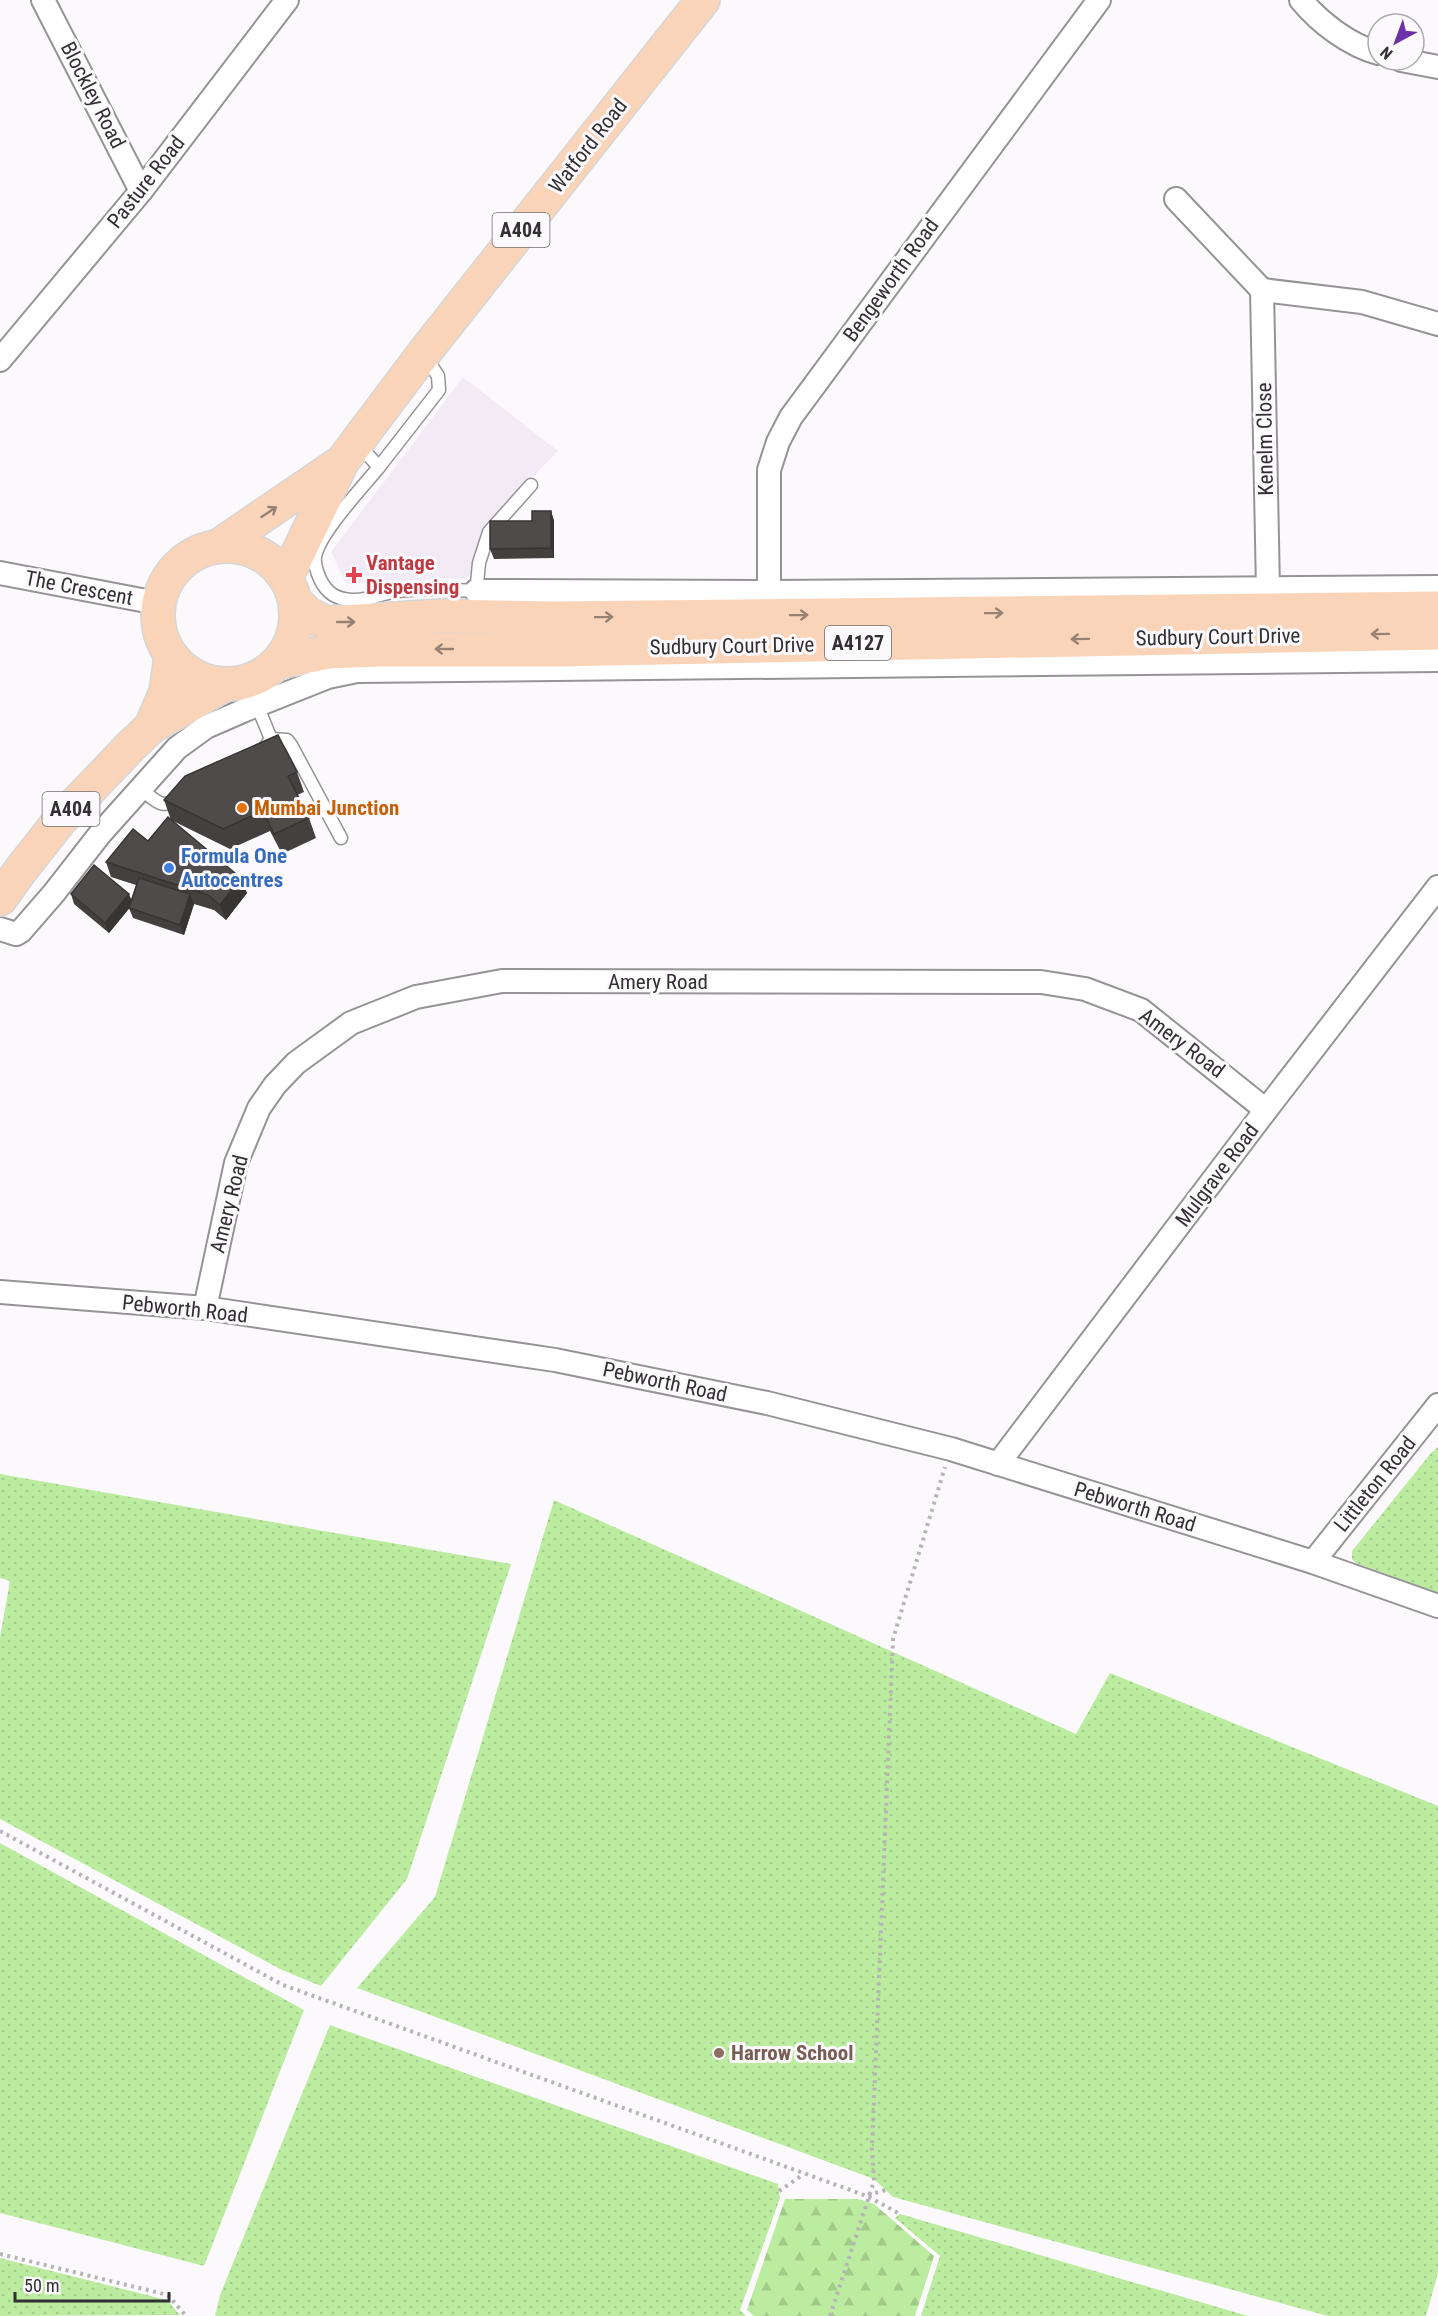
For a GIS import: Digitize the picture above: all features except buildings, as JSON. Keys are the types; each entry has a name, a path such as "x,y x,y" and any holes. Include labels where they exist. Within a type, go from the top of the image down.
{"main road":[{"name":"Watford Road","path":"290,590 349,452 698,2"},
{"name":"Watford Road","path":"220,545 349,452"},
{"path":"220,545 245,548 265,557 290,590 295,629 290,644 279,662 265,674 244,683 224,685 197,679 171,657 158,629 157,603 165,581 180,562 198,551 220,545"},
{"name":"Sudbury Court Drive","path":"290,590 308,614 327,622 475,604 557,634 1131,625 1177,600 1373,599 1437,639"},
{"name":"Sudbury Court Drive","path":"279,662 328,652 382,664 557,634 871,603 1131,625 1437,639"},
{"name":"A404","path":"141,737 166,692 171,657"},
{"name":"A404","path":"0,899 62,819 141,737 224,685"}],"street":[{"name":"Blockley Road","path":"43,0 141,191"},
{"name":"Pasture Road","path":"0,360 141,191 287,0"},
{"name":"Bengeworth Road","path":"769,592 770,470 778,442 791,417 1099,0"},
{"path":"1301,0 1332,29 1366,49"},
{"path":"1176,200 1262,290 1362,302 1438,324"},
{"name":"Kenelm Close","path":"1262,290 1268,589"},
{"name":"The Crescent","path":"0,573 157,603"},
{"name":"Sudbury Court Drive","path":"475,604 769,592 871,603 1177,600 1268,589 1373,599 1438,587"},
{"name":"Sudbury Court Drive","path":"382,664 1437,639"},
{"path":"0,929 16,934 21,932 100,834 177,748 206,727 328,677 382,664"},
{"path":"141,737 158,770"},
{"name":"Mulgrave Road","path":"998,1464 1438,887"},
{"name":"Amery Road","path":"205,1308 236,1163 259,1108 275,1084 296,1063 351,1023 416,997 502,981 1041,982 1085,989 1141,1010 1266,1110"},
{"name":"Pebworth Road","path":"0,1292 205,1308 555,1360 767,1403 951,1449 1313,1562 1438,1606"},
{"name":"Littleton Road","path":"1313,1562 1438,1407"}],"lane":[{"path":"424,353 438,376 439,390 320,544 315,558 317,571 330,594 355,600 409,590 475,604 479,563 489,532 531,485"},
{"path":"349,452 380,466"},
{"path":"257,705 271,739"},
{"path":"256,752 266,747 271,739"},
{"path":"271,739 286,741 291,745 341,838"},
{"path":"141,789 158,802 167,805 188,790"}],"path":[{"path":"830,2316 867,2196 874,2181 872,2150 893,1639 951,1449"},
{"path":"0,1831 283,1985 867,2196 900,2214"},
{"path":"778,2191 805,2173"},
{"path":"867,2196 886,2190"},
{"path":"0,2254 168,2295 186,2316"}],"shaded area":[{"path":"463,377 558,451 492,519 468,578 346,583 331,552"}],"green space":[{"path":"1438,1447 1438,1593 1356,1563 1352,1559 1352,1551"},
{"path":"0,1474 511,1564 407,1879 321,1986 282,1970 0,1819 0,1637 10,1581 0,1578"},
{"path":"554,1500 1076,1734 1110,1673 1438,1806 1438,2273 1426,2316 1328,2316 893,2197 874,2179 357,1988 435,1897"},
{"path":"0,1843 304,2010 204,2266 0,2213"},
{"path":"330,2025 778,2184 780,2198 740,2310 746,2316 215,2316 220,2295"},
{"path":"785,2199 858,2199 874,2204 934,2256 915,2316 754,2316 747,2310"},
{"path":"900,2214 1248,2316 921,2316 940,2256 895,2218"},
{"path":"0,2258 167,2300 180,2315 0,2316"}],"place":[{"name":"Vantage Dispensing","path":"354,575"},
{"name":"Mumbai Junction","path":"242,808"},
{"name":"Formula One Autocentres","path":"169,868"},
{"name":"Harrow School","path":"719,2053"}]}
